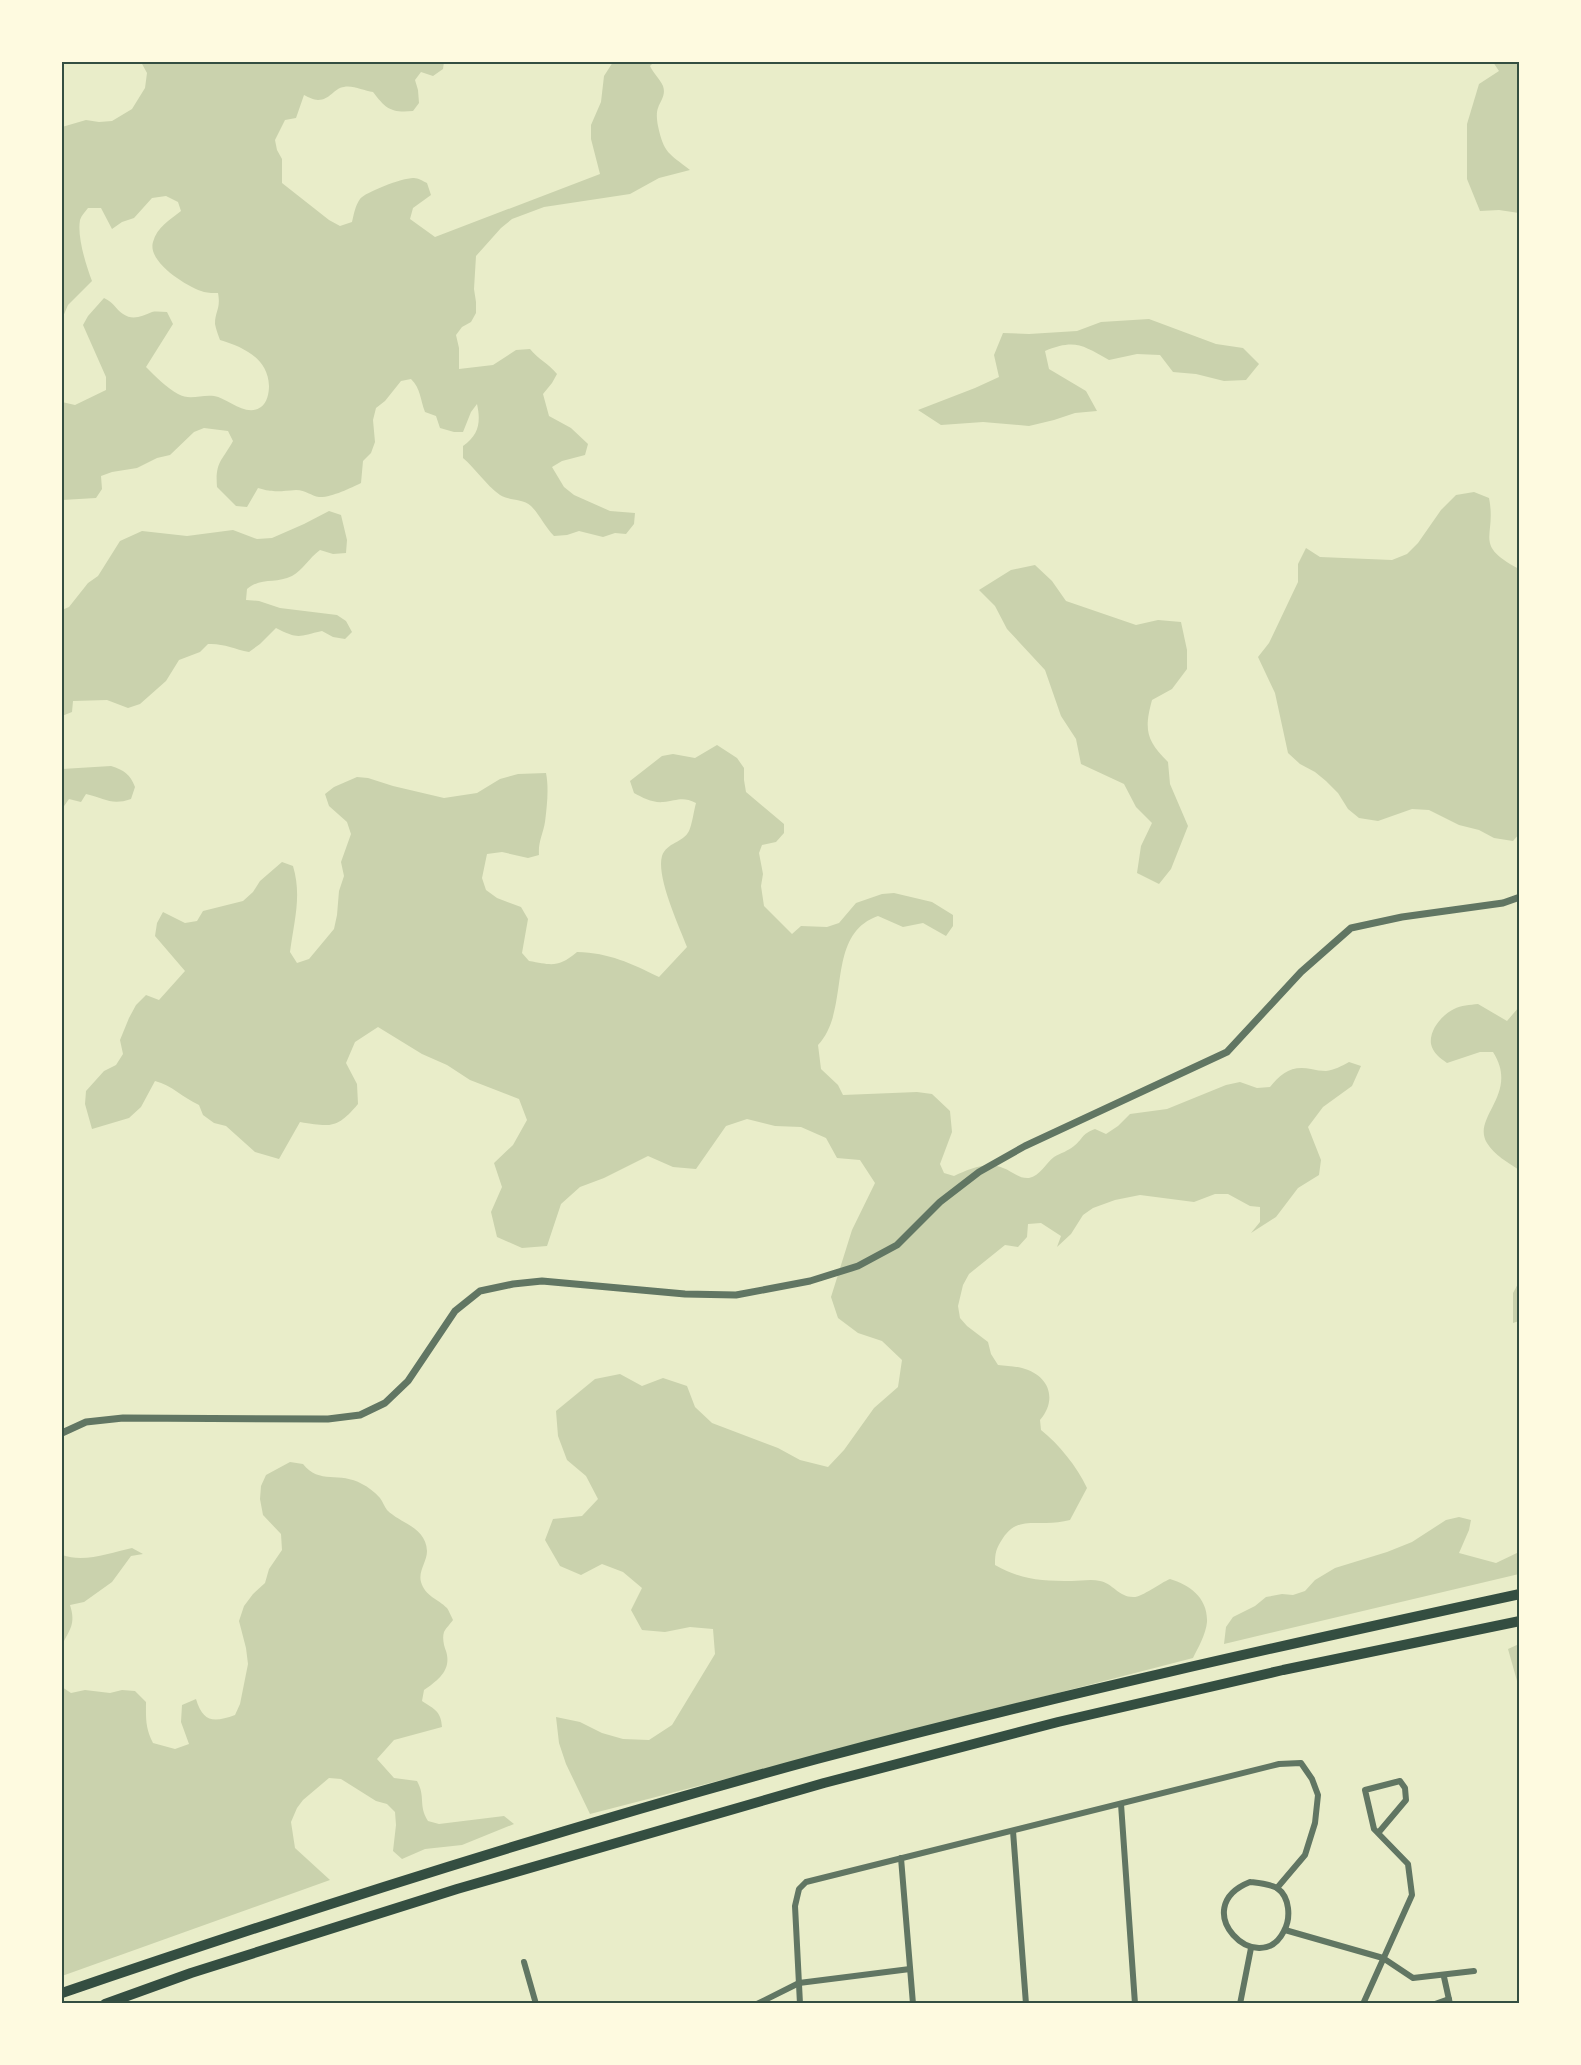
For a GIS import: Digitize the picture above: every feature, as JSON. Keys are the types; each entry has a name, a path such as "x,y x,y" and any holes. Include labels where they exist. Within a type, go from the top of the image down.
{"highway":[{"path":"62,1993 449,1865 808,1762 1218,1660 1520,1594"},
{"path":"105,2004 191,1973 457,1889 824,1783 1058,1722 1283,1670 1520,1621"}],"street":[{"path":"62,1433 86,1422 123,1418 328,1419 360,1415 385,1403 408,1381 455,1311 480,1291 502,1286 543,1281 685,1294 736,1295 810,1281 858,1266 897,1245 940,1202 979,1172 1025,1146 1227,1052 1301,972 1351,928 1402,917 1503,903 1520,897"},
{"path":"800,2004 795,1906 799,1889 806,1882 1279,1764 1301,1764 1312,1779 1317,1795 1316,1823 1305,1855 1277,1888"},
{"path":"1363,2004 1412,1895 1408,1864 1374,1829 1365,1790 1400,1781 1405,1788 1406,1800 1379,1832"},
{"path":"1121,1804 1135,2004"},
{"path":"1013,1831 1026,2004"},
{"path":"901,1858 913,2004"},
{"path":"1250,1882 1277,1888 1287,1901 1288,1917 1285,1930 1277,1941 1263,1947 1251,1948 1233,1937 1227,1925 1224,1916 1228,1898 1236,1887 1250,1882"},
{"path":"1285,1930 1383,1958 1413,1978 1474,1971"},
{"path":"1240,2004 1251,1948"},
{"path":"524,1962 536,2004"},
{"path":"758,2004 799,1983 910,1969"},
{"path":"1435,2004 1449,2001 1444,1977"}],"green space":[{"path":"141,62 444,62 443,69 433,76 421,72 415,80 419,103 413,111 390,109 373,92 351,87 337,89 329,96 318,100 304,95 296,118 285,120 275,140 282,159 282,183 340,226 352,222 358,202 369,193 409,178 417,178 427,183 431,195 413,208 410,219 435,237 600,174 591,139 591,125 601,102 604,76 613,62 654,62 650,66 664,89 657,115 665,148 690,170 659,178 630,194 544,207 512,219 476,256 474,289 476,313 471,322 462,327 456,335 459,348 459,369 493,365 516,350 530,349 557,374 543,394 549,416 571,428 588,444 585,455 562,461 552,467 564,487 574,495 610,511 635,513 634,524 626,534 615,533 603,537 579,531 554,536 531,506 500,495 463,458 463,446 478,428 477,404 463,432 440,428 436,416 425,412 419,390 411,379 401,381 385,401 376,408 373,420 375,442 371,453 363,461 361,483 346,490 319,497 300,490 273,491 258,488 247,507 236,506 217,487 218,467 233,441 228,431 204,428 194,432 170,455 157,458 137,468 101,476 102,489 96,498 62,500 62,402 75,405 106,390 106,377 83,325 104,298 120,312 130,317 167,312 173,324 146,367 178,394 187,397 219,397 243,409 255,410 263,405 269,392 268,376 259,361 245,350 220,340 215,324 219,303 218,293 204,292 188,285 170,273 156,258 153,250 155,237 164,224 181,211 178,202 166,196 152,198 134,218 112,229 101,208 88,208 80,220 79,227 81,243 92,281 68,305 62,319 62,127 86,120 112,121 132,109 145,88 147,73"},
{"path":"1493,62 1519,62 1519,213 1499,210 1480,211 1467,179 1467,124 1479,84 1499,71"},
{"path":"1149,319 1216,344 1243,348 1259,364 1246,380 1224,381 1196,374 1173,372 1160,355 1137,354 1109,360 1085,347 1064,345 1045,351 1049,369 1086,391 1097,411 1075,413 1029,426 983,422 941,425 918,410 999,377 994,355 1003,333 1077,331 1101,322"},
{"path":"1474,492 1489,498 1491,546 1496,553 1519,569 1520,833 1513,841 1494,838 1479,830 1459,825 1429,810 1412,809 1378,821 1359,818 1348,809 1338,793 1326,781 1288,753 1275,693 1258,657 1269,643 1298,582 1298,564 1306,548 1320,557 1392,560 1407,554 1418,543 1441,510 1456,495"},
{"path":"329,511 341,515 347,540 346,553 333,554 320,550 292,576 252,585 247,589 246,600 259,601 280,608 337,615 346,621 352,632 345,639 333,637 322,631 295,636 276,628 249,652 224,645 208,644 200,652 179,660 166,681 140,704 128,708 107,700 73,701 72,712 62,716 62,610 69,607 88,583 98,576 120,541 142,531 187,536 233,530 257,539 272,538"},
{"path":"1035,565 1052,581 1066,601 1136,625 1158,620 1181,622 1187,650 1187,669 1172,689 1152,700 1148,719 1151,741 1168,762 1170,784 1188,826 1171,869 1159,884 1137,873 1141,846 1152,823 1136,807 1124,784 1081,764 1076,739 1061,716 1045,670 1007,629 995,606 979,590 1011,570"},
{"path":"717,745 737,758 744,768 746,792 784,824 784,833 776,842 762,845 759,853 763,874 761,886 764,906 792,934 801,926 827,927 839,923 856,903 882,894 894,893 932,902 953,915 953,926 946,936 923,923 903,927 878,916 861,926 851,939 844,956 834,1012 828,1030 818,1045 821,1069 838,1085 843,1095 917,1092 932,1094 950,1111 952,1132 940,1164 944,1173 954,1176 991,1165 1022,1177 1033,1177 1054,1157 1074,1146 1087,1133 1095,1129 1106,1134 1130,1114 1167,1109 1226,1085 1240,1082 1257,1088 1270,1087 1283,1074 1293,1069 1326,1071 1349,1062 1361,1066 1352,1086 1323,1107 1308,1127 1321,1160 1319,1175 1298,1188 1276,1217 1251,1233 1260,1222 1260,1207 1250,1206 1228,1194 1215,1194 1194,1202 1140,1195 1115,1200 1093,1208 1083,1215 1071,1234 1057,1247 1061,1236 1041,1223 1028,1224 1027,1237 1018,1247 1005,1245 969,1274 963,1285 958,1306 960,1318 988,1342 991,1354 998,1365 1031,1371 1044,1382 1048,1389 1049,1404 1040,1420 1041,1430 1067,1456 1087,1488 1070,1520 1027,1523 1007,1532 997,1548 995,1565 1032,1579 1100,1581 1124,1595 1133,1597 1170,1579 1184,1585 1201,1599 1207,1614 1205,1631 1193,1658 590,1814 566,1764 559,1743 556,1717 580,1722 602,1733 623,1739 649,1740 672,1725 715,1654 713,1629 690,1627 665,1632 642,1630 631,1610 642,1588 623,1572 602,1564 581,1575 560,1566 545,1540 553,1519 582,1516 598,1499 586,1476 567,1460 558,1436 556,1411 595,1379 620,1374 642,1386 663,1378 687,1386 695,1407 712,1423 778,1448 800,1460 828,1467 844,1450 874,1408 898,1387 902,1360 882,1341 858,1333 838,1318 831,1297 852,1230 875,1183 860,1160 837,1158 826,1138 801,1127 775,1126 747,1119 726,1126 696,1169 673,1167 648,1156 580,1187 561,1204 547,1246 522,1248 497,1237 491,1212 502,1187 494,1163 513,1145 527,1120 519,1099 470,1080 378,1027 355,1042 346,1063 357,1084 358,1104 339,1122 333,1124 319,1125 300,1122 279,1159 255,1152 226,1126 214,1123 203,1115 199,1105 167,1085 155,1081 141,1107 129,1118 92,1129 85,1104 86,1091 104,1071 116,1065 123,1054 120,1040 136,1005 146,995 159,1000 185,971 155,936 157,923 163,912 185,923 197,921 203,911 243,901 260,881 282,862 293,866 297,888 290,952 297,963 309,959 334,929 339,891 344,876 341,862 351,834 347,822 329,806 325,794 334,787 357,777 444,798 477,793 500,779 518,774 546,773 547,803 539,855 528,858 502,852 487,854 482,878 486,890 497,898 521,907 528,919 522,953 529,961 554,964 565,961 577,952 600,954 639,967 659,977 687,947 665,888 662,876 662,856 667,848 683,838 689,831 696,803 683,799 659,802 648,800 634,793 630,781 662,756 673,754 695,758"},
{"path":"111,766 123,771 131,779 135,787 131,799 113,802 86,794 81,802 69,799 62,809 62,769"},
{"path":"1478,1004 1507,1021 1519,1007 1519,1170 1494,1151 1487,1143 1484,1133 1501,1080 1500,1067 1493,1052 1480,1052 1447,1063 1435,1053 1431,1044 1434,1028 1445,1015 1460,1007"},
{"path":"1519,1282 1519,1321 1513,1323 1513,1293"},
{"path":"290,1462 303,1464 316,1474 346,1478 364,1485 378,1496 387,1510 418,1531 426,1543 427,1551 421,1582 429,1594 447,1608 453,1620 443,1634 447,1664 439,1678 424,1690 422,1701 438,1714 442,1727 394,1740 377,1759 394,1778 417,1781 423,1810 428,1821 439,1824 504,1816 514,1824 462,1845 425,1849 402,1859 393,1851 395,1812 387,1804 376,1801 341,1779 329,1778 303,1800 291,1822 295,1848 330,1880 62,1976 62,1687 71,1693 85,1690 110,1693 122,1690 135,1691 146,1702 147,1727 153,1743 175,1749 189,1744 181,1722 182,1705 196,1699 202,1712 215,1720 235,1715 240,1704 248,1664 239,1621 244,1606 265,1583 269,1569 282,1550 281,1534 263,1515 260,1499 261,1486 266,1475"},
{"path":"1459,1517 1471,1520 1459,1553 1496,1563 1519,1552 1519,1574 1224,1644 1226,1627 1233,1617 1255,1606 1266,1597 1282,1594 1293,1595 1305,1591 1315,1580 1335,1568 1412,1542 1446,1520"},
{"path":"132,1548 143,1554 131,1556 112,1582 84,1602 70,1605 72,1622 62,1645 62,1555 88,1558"},
{"path":"1520,1644 1519,1688 1508,1649"}]}
